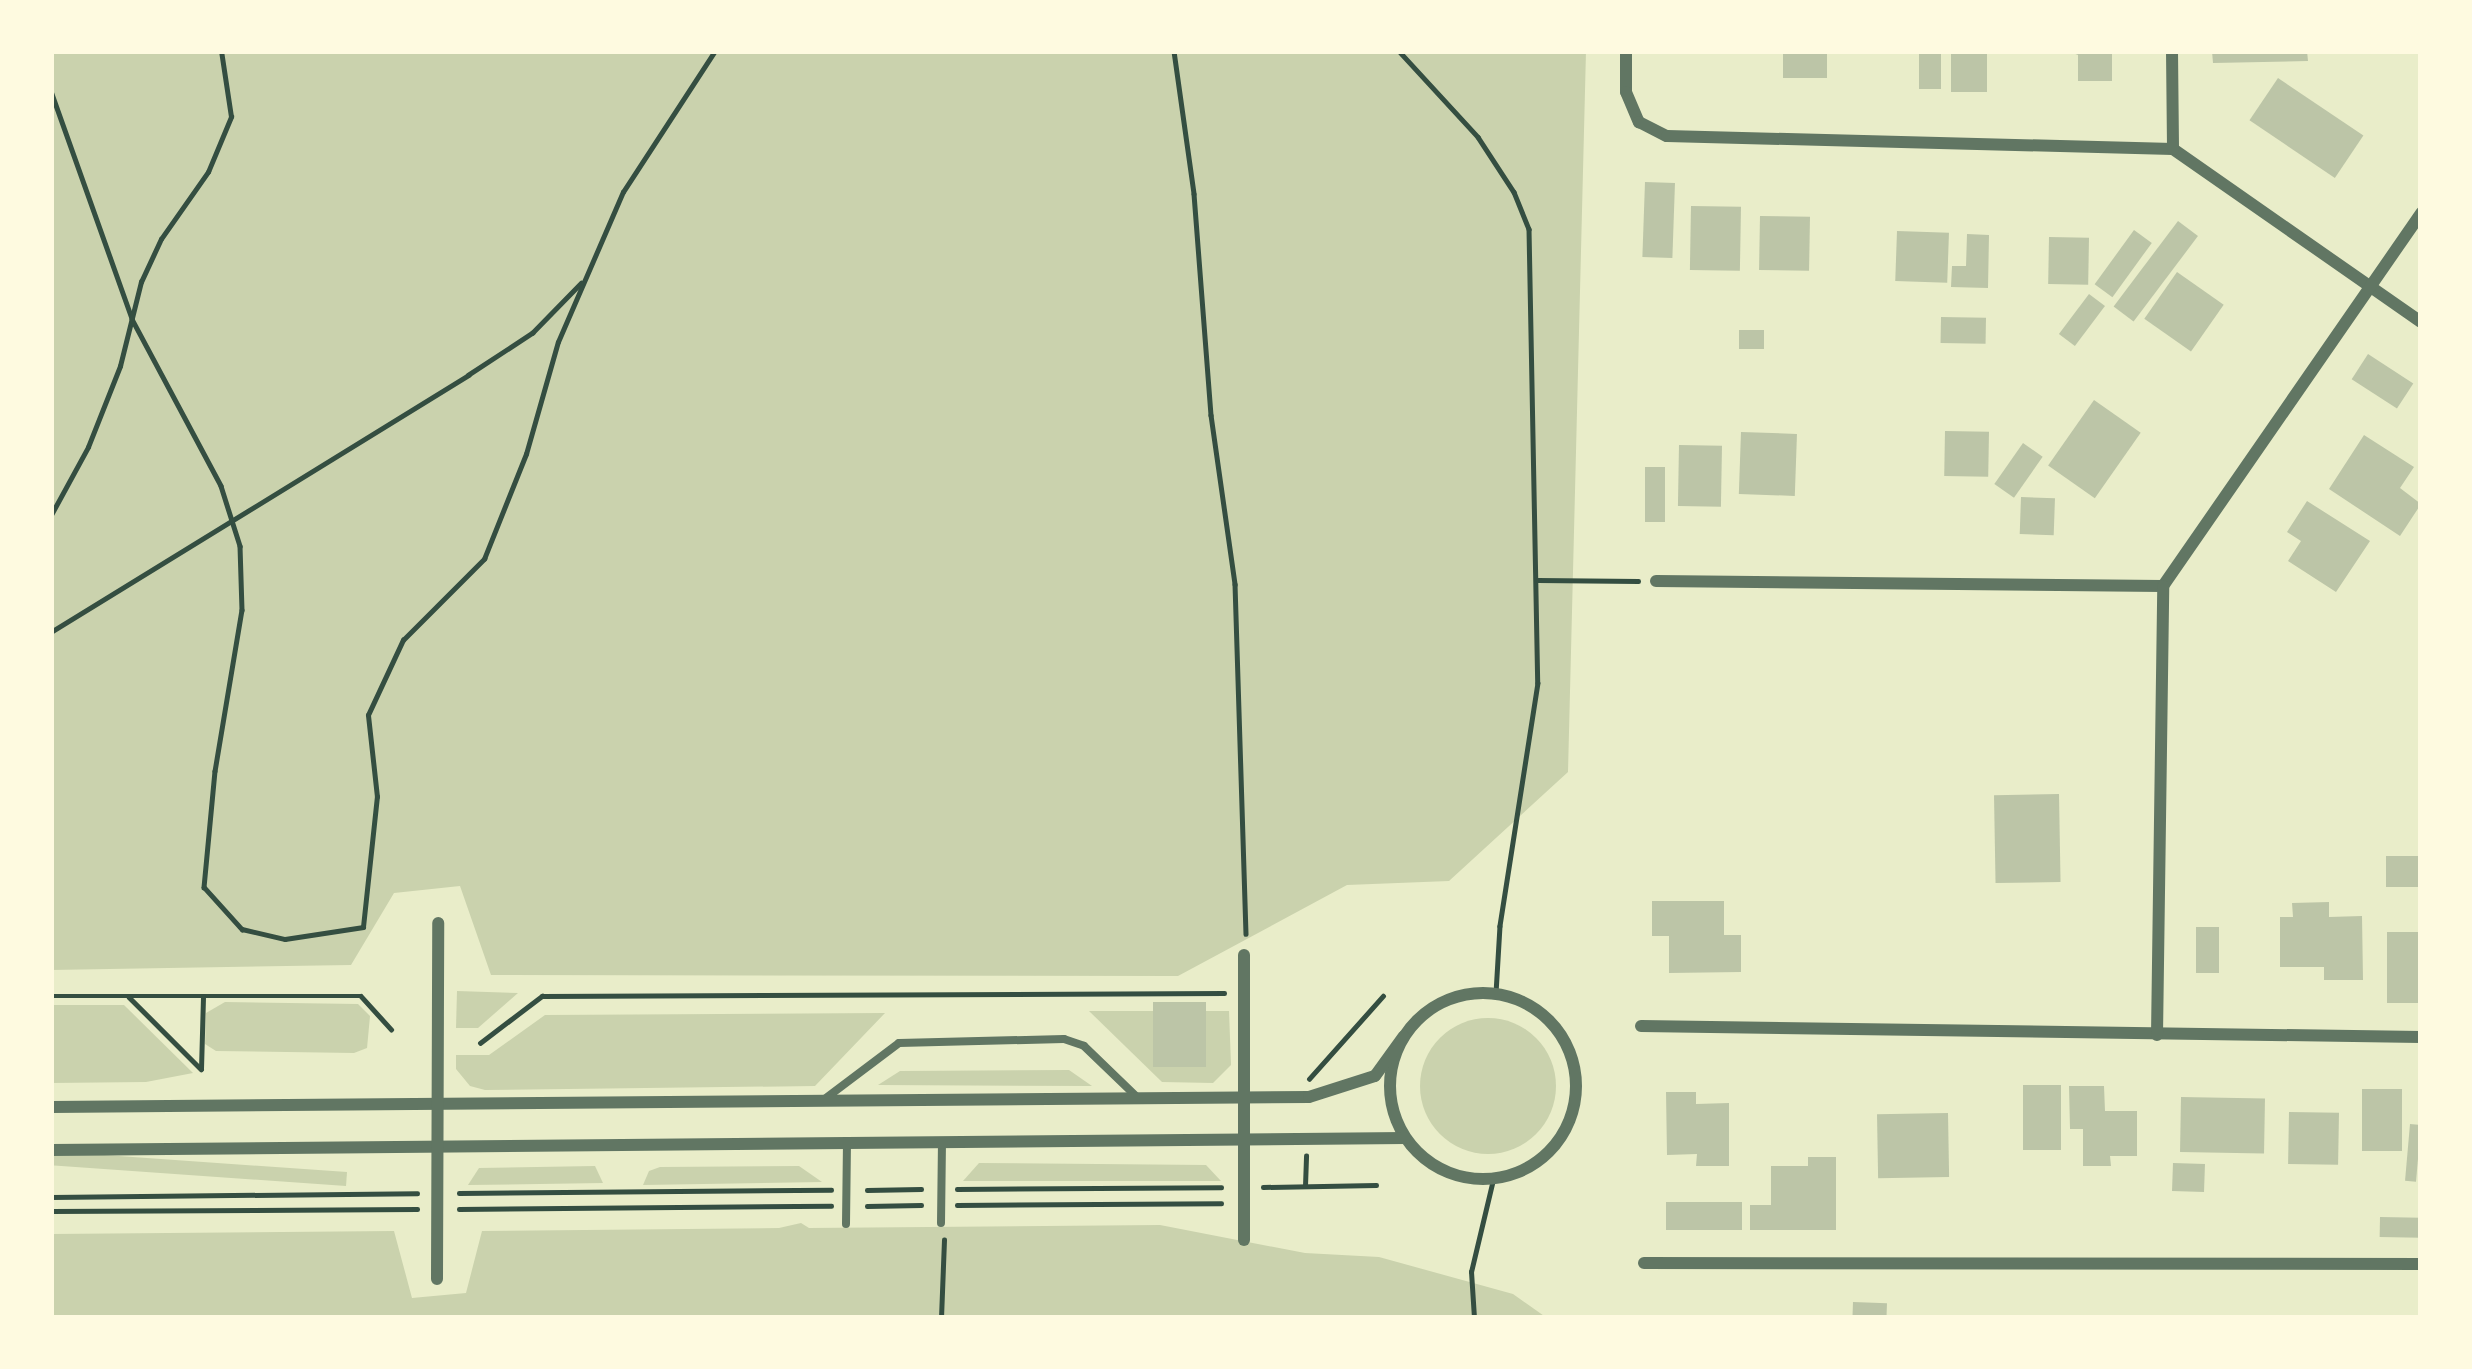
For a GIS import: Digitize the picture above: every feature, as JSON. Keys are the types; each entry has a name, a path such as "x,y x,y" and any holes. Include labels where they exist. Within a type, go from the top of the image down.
{"street":[{"path":"1626,51 1626,92 1639,122 1667,136 2174,148 2421,322"},
{"path":"2172,51 2174,148"},
{"path":"2157,1035 2163,586 2421,213"},
{"path":"1655,581 2163,586"},
{"path":"437,1279 439,923"},
{"path":"1244,1240 1245,954"},
{"path":"51,1107 1325,1096 1375,1076 1404,1036 1444,1001 1496,993 1531,1005 1551,1022 1575,1067 1577,1094 1559,1142 1541,1161 1493,1180 1440,1170 1405,1138 1389,1084 1404,1036"},
{"path":"1642,1026 2421,1037"},
{"path":"51,1150 1405,1138"},
{"path":"1644,1263 2421,1264"}],"lane":[{"path":"824,1100 899,1043 1064,1039 1084,1046 1138,1098"},
{"path":"846,1224 847,1143"},
{"path":"941,1223 942,1144"}],"path":[{"path":"51,515 88,447 161,238 208,172 231,117 220,51"},
{"path":"51,91 133,319 221,487 240,546 242,610 215,771 204,887 242,929 285,939 363,928 377,797 368,715 403,640 484,559 526,454 558,342 623,192 715,51"},
{"path":"1174,51 1194,194 1211,415 1235,584 1245,954"},
{"path":"1399,51 1478,137 1514,192 1529,229 1538,683 1500,926 1496,993"},
{"path":"51,632 233,524 532,333 585,280"},
{"path":"1538,580 1655,581"},
{"path":"479,1043 542,996 1229,993"},
{"path":"128,996 201,1069 203,995"},
{"path":"51,996 361,996 391,1029"},
{"path":"1474,1318 1471,1272 1493,1180"},
{"path":"51,1197 1376,1185"},
{"path":"51,1211 1244,1202"},
{"path":"940,1318 941,1223"}],"green space":[{"path":"51,51 1586,51 1568,772 1449,881 1347,885 1178,976 491,975 460,886 394,893 351,965 51,970"},
{"path":"457,991 518,993 478,1028 456,1028"},
{"path":"225,1002 358,1004 370,1016 367,1048 354,1053 216,1051 205,1044 206,1013"},
{"path":"51,1005 124,1005 193,1073 146,1082 51,1083"},
{"path":"1089,1011 1229,1011 1231,1065 1213,1083 1162,1082"},
{"path":"885,1013 815,1086 485,1090 470,1086 456,1069 456,1055 489,1055 545,1015"},
{"path":"1488,1018 1514,1024 1536,1038 1550,1060 1556,1086 1550,1112 1536,1134 1514,1148 1488,1154 1462,1148 1440,1134 1426,1112 1420,1086 1426,1060 1440,1038 1462,1024"},
{"path":"1069,1070 1092,1086 878,1085 900,1071"},
{"path":"52,1151 347,1172 346,1186 51,1165"},
{"path":"979,1163 1206,1165 1221,1181 963,1181"},
{"path":"595,1166 603,1183 468,1185 479,1168"},
{"path":"799,1166 822,1182 643,1185 649,1171 660,1167"},
{"path":"801,1223 809,1228 1160,1225 1305,1253 1379,1257 1513,1294 1547,1318 51,1318 51,1234 394,1231 412,1298 466,1293 482,1231 779,1228"}],"building":[{"path":"1783,51 1827,51 1827,78 1783,78"},
{"path":"1919,51 1941,51 1941,89 1919,89"},
{"path":"1951,51 1987,51 1987,92 1951,92"},
{"path":"2068,51 2112,51 2112,81 2078,81 2078,55"},
{"path":"2212,51 2307,51 2308,61 2213,63"},
{"path":"2278,78 2363,136 2335,178 2249,120"},
{"path":"1645,182 1675,183 1672,258 1642,257"},
{"path":"1691,206 1741,207 1740,271 1690,270"},
{"path":"1760,216 1810,217 1809,271 1759,270"},
{"path":"2178,221 2198,236 2134,321 2114,306"},
{"path":"2134,230 2152,243 2112,297 2095,284"},
{"path":"1897,231 1949,233 1947,283 1895,281"},
{"path":"1967,234 1989,235 1988,288 1951,287 1952,266 1966,266"},
{"path":"2049,237 2089,238 2088,285 2048,284"},
{"path":"2177,272 2224,305 2191,351 2144,319"},
{"path":"2089,294 2105,306 2075,346 2059,334"},
{"path":"1941,317 1986,318 1986,344 1941,343"},
{"path":"1739,330 1764,330 1764,349 1739,349"},
{"path":"2368,354 2413,383 2397,409 2352,379"},
{"path":"2094,400 2141,433 2095,498 2048,466"},
{"path":"1945,431 1989,432 1988,477 1944,476"},
{"path":"1741,432 1797,434 1795,496 1739,494"},
{"path":"2364,435 2414,467 2400,488 2421,504 2400,536 2329,489"},
{"path":"2023,443 2043,457 2014,498 1994,484"},
{"path":"1679,445 1722,446 1721,507 1678,506"},
{"path":"1645,467 1665,467 1665,522 1645,522"},
{"path":"2021,497 2055,498 2054,535 2020,534"},
{"path":"2307,501 2370,541 2336,592 2288,561 2301,541 2287,532"},
{"path":"2059,794 2061,882 1996,883 1994,795"},
{"path":"2386,856 2421,856 2421,887 2386,887"},
{"path":"1652,901 1724,901 1724,935 1741,935 1741,972 1669,973 1669,936 1652,936"},
{"path":"2329,902 2329,917 2362,916 2363,980 2324,980 2324,967 2280,967 2280,917 2293,917 2292,903"},
{"path":"2196,927 2219,927 2219,973 2196,973"},
{"path":"2387,932 2419,932 2419,1003 2387,1003"},
{"path":"1153,1002 1206,1002 1206,1067 1153,1067"},
{"path":"2023,1085 2061,1085 2061,1150 2023,1150"},
{"path":"2069,1086 2104,1086 2105,1111 2137,1111 2137,1156 2110,1156 2111,1166 2083,1166 2083,1129 2070,1129"},
{"path":"2362,1089 2402,1089 2402,1151 2362,1151"},
{"path":"1666,1092 1696,1092 1696,1104 1729,1103 1729,1166 1696,1166 1697,1154 1667,1155"},
{"path":"2181,1097 2265,1098 2264,1153 2180,1152"},
{"path":"2289,1112 2339,1113 2338,1165 2288,1164"},
{"path":"1948,1113 1949,1177 1878,1178 1877,1114"},
{"path":"2410,1124 2421,1125 2416,1182 2405,1181"},
{"path":"1808,1157 1836,1157 1836,1230 1750,1230 1750,1205 1771,1205 1771,1166 1808,1166"},
{"path":"2173,1163 2205,1164 2204,1192 2172,1191"},
{"path":"1666,1202 1742,1202 1742,1230 1666,1230"},
{"path":"2380,1217 2421,1218 2421,1238 2380,1237"},
{"path":"1853,1302 1887,1303 1886,1318 1852,1318"}]}
